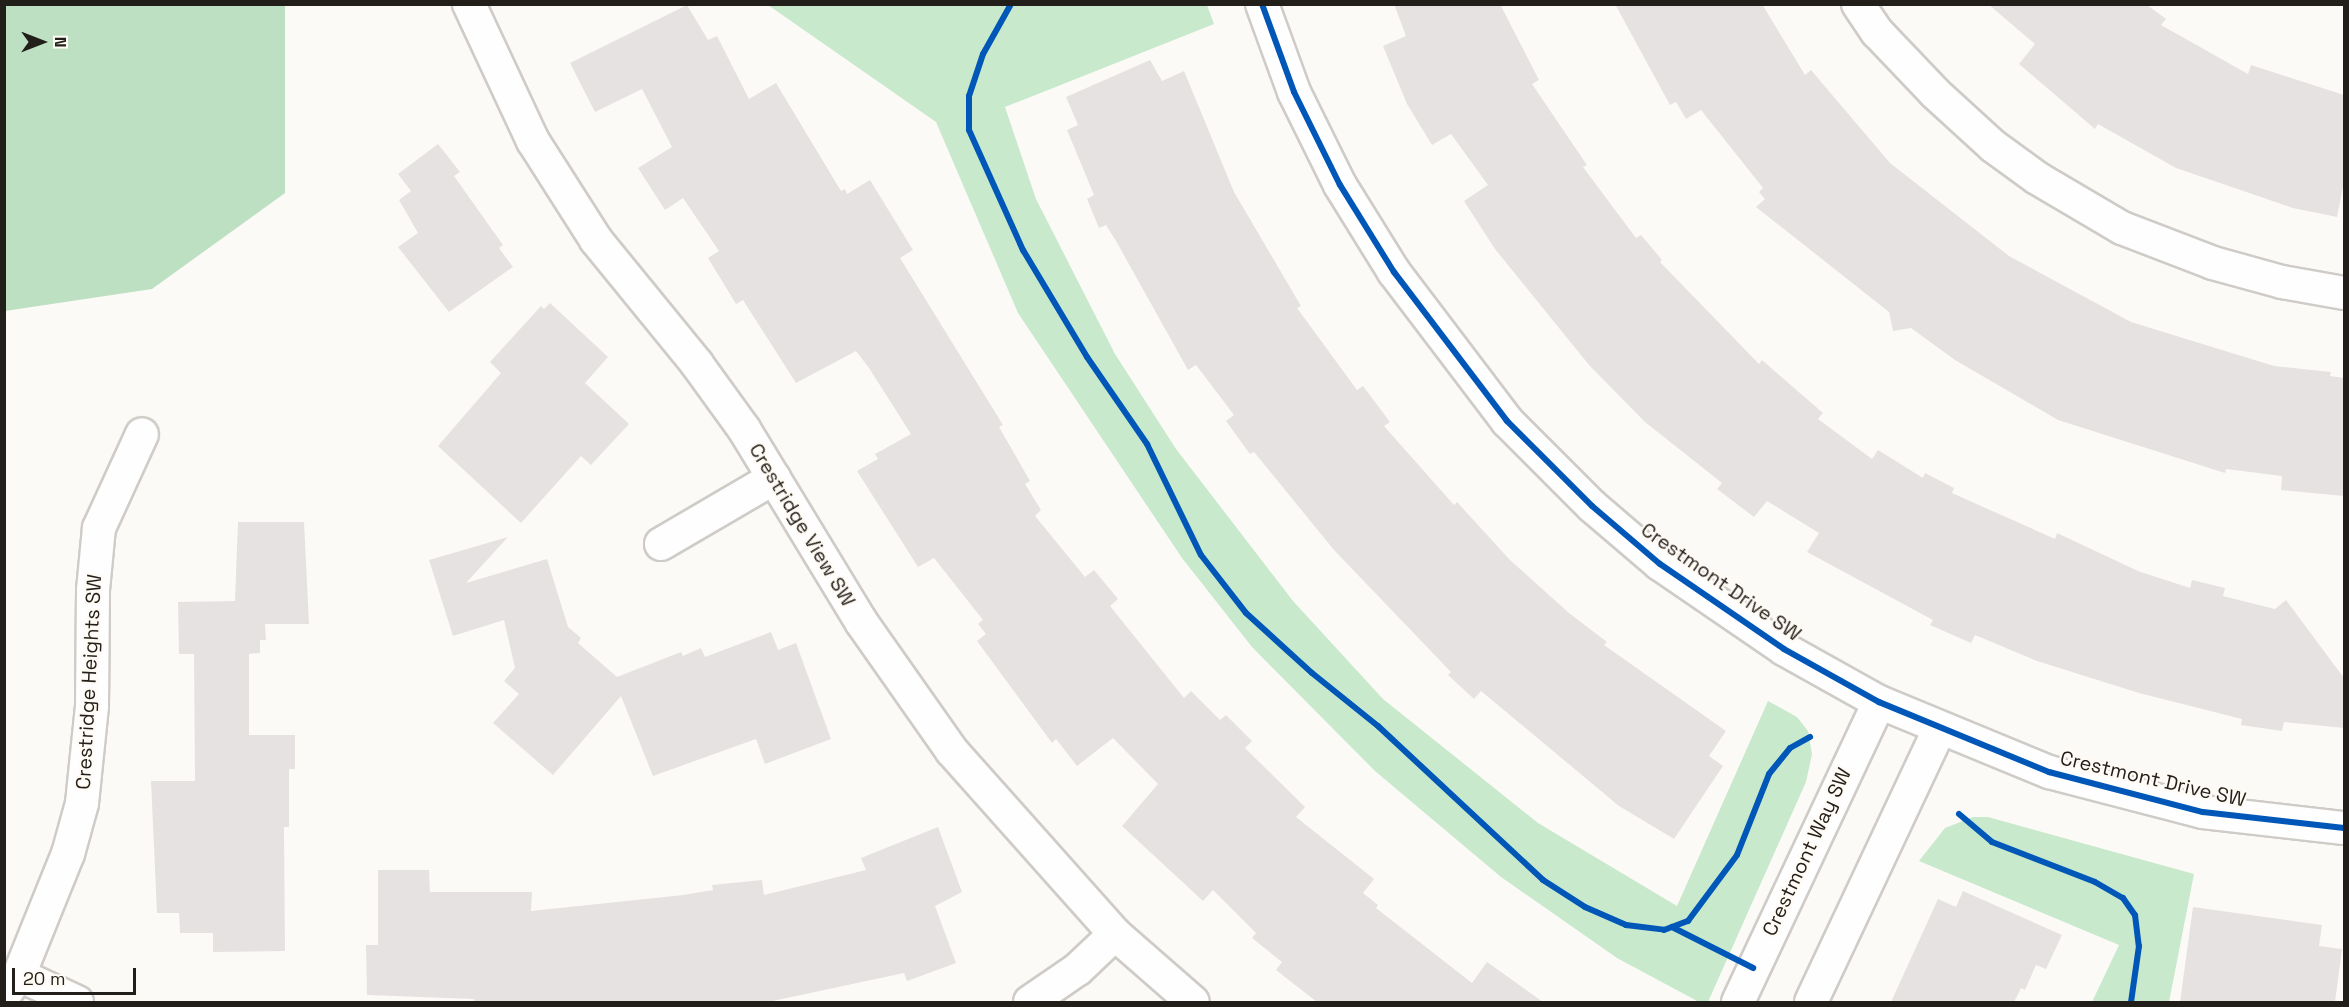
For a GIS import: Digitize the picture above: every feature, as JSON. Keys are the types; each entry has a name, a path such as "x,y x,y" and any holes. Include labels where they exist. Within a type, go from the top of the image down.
{"street":[{"name":"Crestridge View SW","path":"469,4 533,141 589,230 697,364 774,478 862,623 951,751 1115,934 1193,1002"},
{"name":"Crestmont Drive SW","path":"1262,4 1294,92 1340,185 1394,272 1507,421 1592,506 1660,564 1784,649 1879,702 1939,730 2049,772 2131,795 2203,812 2344,828"},
{"path":"1858,4 1877,32 1935,93 1993,146 2037,178 2122,228 2213,263 2282,282 2344,292"},
{"name":"Crestridge Heights SW","path":"12,985 68,854 82,803 92,706 93,590 99,528 142,434"},
{"path":"661,544 774,478"},
{"name":"Crestmont Way SW","path":"1738,1002 1879,702"},
{"path":"1811,1002 1939,730"},
{"path":"1030,1002 1078,969 1115,934"},
{"path":"12,985 77,1002"}],"green space":[{"path":"4,5 285,5 285,193 152,289 5,311"},
{"path":"768,5 1207,5 1214,24 1005,107 1036,199 1115,354 1176,449 1293,601 1383,699 1538,823 1677,906 1768,701 1797,717 1808,731 1812,754 1806,782 1708,1002 1699,1002 1617,958 1501,877 1375,771 1252,647 1182,558 1018,313 936,122"},
{"path":"1973,817 1988,817 2194,874 2169,1002 2092,1002 2119,945 1919,861 1945,828"}],"building":[{"path":"1394,4 1500,4 1539,80 1532,84 1587,165 1583,167 1636,238 1641,235 1662,260 1660,262 1759,364 1762,360 1823,413 1818,419 1872,459 1878,450 1923,478 1925,473 1954,488 1952,493 2055,539 2057,533 2138,571 2190,588 2192,580 2225,588 2223,596 2275,609 2286,600 2344,678 2344,728 2284,722 2282,731 2241,725 2242,719 2139,693 2037,661 1975,635 1971,643 1930,625 1933,620 1807,552 1819,533 1767,501 1754,517 1717,489 1722,483 1645,422 1589,365 1495,249 1464,201 1488,185 1451,134 1432,145 1407,104 1383,46 1406,36"},
{"path":"1615,4 1762,4 1805,75 1811,70 1890,163 2009,256 2131,322 2274,366 2331,372 2330,376 2344,378 2344,496 2281,490 2282,476 2226,469 2225,473 2058,420 1955,360 1911,328 1893,331 1889,312 1756,207 1765,199 1759,192 1763,188 1701,110 1686,119 1676,102 1670,105"},
{"path":"1988,4 2146,4 2166,19 2161,25 2248,74 2251,65 2344,95 2344,182 2337,217 2293,208 2176,168 2098,124 2095,129 2019,64 2035,44"},
{"path":"687,5 708,40 717,36 749,99 776,83 841,191 845,189 847,194 870,180 913,250 900,258 1003,425 999,427 1030,481 1025,484 1041,510 1035,516 1085,577 1094,570 1118,599 1110,606 1184,698 1191,691 1220,720 1226,715 1252,741 1245,748 1305,807 1296,817 1374,879 1363,893 1378,905 1376,908 1472,983 1487,962 1543,1002 1317,1002 1276,970 1282,962 1252,938 1256,933 1213,890 1203,901 1122,826 1158,784 1113,738 1077,766 1056,739 1052,743 977,641 986,634 978,624 983,620 934,558 918,567 857,471 878,459 875,454 911,434 869,368 856,351 796,383 743,300 736,304 708,258 719,251 683,198 665,210 638,168 672,147 642,89 595,112 570,63"},
{"path":"1150,60 1162,81 1184,71 1234,192 1301,306 1297,308 1357,390 1363,386 1390,422 1384,426 1454,505 1457,502 1510,560 1569,613 1607,642 1604,645 1726,731 1709,756 1723,766 1674,839 1619,806 1481,691 1474,699 1448,675 1451,672 1334,550 1254,452 1250,454 1226,421 1234,415 1196,365 1188,370 1106,225 1099,228 1087,199 1094,195 1067,130 1078,125 1066,97"},
{"path":"438,144 460,172 454,176 503,245 499,248 513,267 449,312 398,247 418,233 399,200 411,191 398,174"},
{"path":"550,303 608,357 585,383 629,424 591,465 581,456 521,523 438,446 501,373 490,362 541,306 544,309"},
{"path":"238,522 304,522 309,624 265,624 266,640 260,640 260,653 249,654 249,735 295,735 295,769 289,769 289,827 284,827 285,951 213,952 213,933 180,933 179,913 157,913 151,781 195,781 194,654 179,654 178,602 235,601"},
{"path":"508,537 466,583 547,559 568,627 581,638 578,643 617,677 681,652 683,656 701,648 705,657 771,632 778,650 796,643 831,739 765,764 756,739 653,776 621,696 553,775 493,723 519,694 504,681 515,668 504,620 453,636 429,560"},
{"path":"938,827 962,892 935,906 956,963 907,981 904,973 768,1002 474,1002 474,999 367,995 366,945 378,945 378,870 429,870 430,892 532,892 531,911 683,895 713,890 712,885 762,880 764,895 866,870 861,858"},
{"path":"1963,891 2062,935 2046,969 2036,965 2025,990 2021,988 2014,1002 1891,1002 1938,899 1956,907"},
{"path":"2193,907 2322,925 2319,946 2342,949 2335,1002 2180,1002"}],"cycle path":[{"path":"1011,4 983,54 969,96 969,130 1023,250 1087,357 1147,444 1201,555 1246,613 1312,673 1378,726 1543,880 1585,907 1626,925 1664,930 1688,921 1737,855 1769,774 1790,748 1810,737"},
{"path":"1262,4 1294,92 1340,185 1394,272 1507,421 1592,506 1660,564 1784,649 1879,702 2049,772 2203,812 2344,828"},
{"path":"1959,814 1992,842 2095,882 2123,898 2135,915 2139,946 2131,1002"},
{"path":"1672,927 1753,968"}]}
